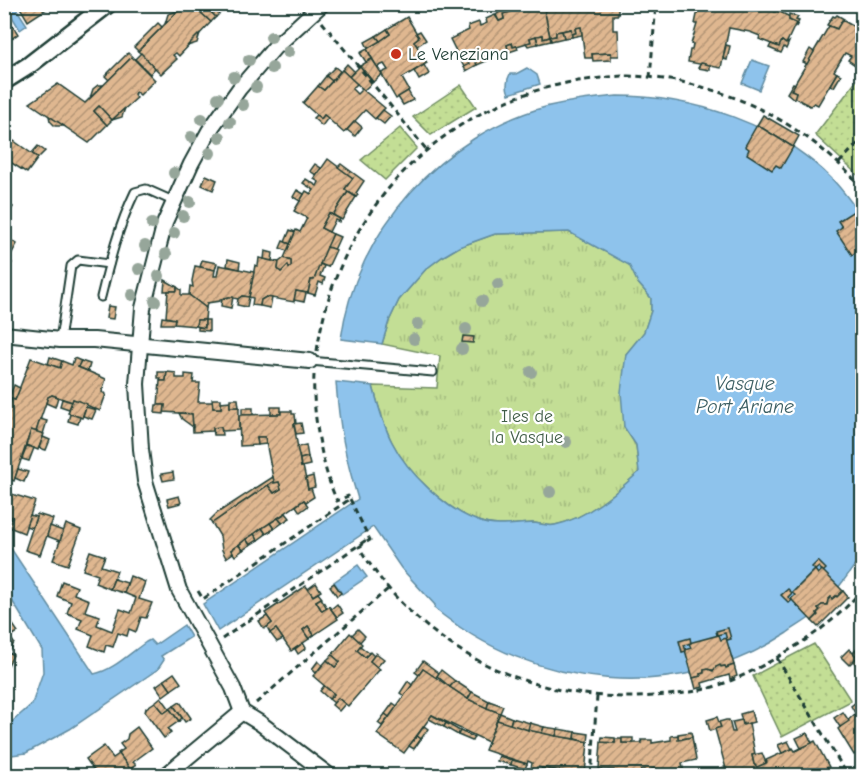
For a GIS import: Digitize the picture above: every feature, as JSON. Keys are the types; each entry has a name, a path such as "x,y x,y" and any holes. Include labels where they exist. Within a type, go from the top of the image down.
{"street":[{"path":"4,81 28,66 108,4"},
{"path":"316,10 274,47 239,89 209,131 173,201 165,222 143,308 137,384 145,480 179,590 233,688 242,712 330,776"},
{"path":"4,334 60,340 94,340 313,361"},
{"path":"165,776 242,712"}],"lane":[{"path":"101,297 125,213 135,192 146,189 173,201"},
{"path":"60,340 71,266 78,260 109,264"},
{"path":"313,361 433,372"}],"path":[{"path":"650,78 656,4"},
{"path":"316,10 427,149"},
{"path":"369,538 348,496 337,501 323,459 315,401 313,361 326,305 344,258 383,195 427,149 478,114 513,98 538,90 595,79 627,76 650,78 689,85 736,98 779,118 814,141 862,188"},
{"path":"839,163 862,139"},
{"path":"179,590 193,583 203,599 350,499"},
{"path":"369,538 370,540 359,547 388,589 422,622 457,650 487,666 546,688 597,697 653,696 712,687 741,677 777,658 825,627 862,589"},
{"path":"217,658 229,653 220,641 369,538"},
{"path":"242,712 264,698 388,589"},
{"path":"777,658 848,776"},
{"path":"591,776 597,697"}],"green space":[{"path":"857,80 862,86 862,179 815,135"},
{"path":"461,85 476,107 431,135 413,117"},
{"path":"400,128 417,148 385,180 361,160"},
{"name":"Iles de la Vasque","path":"569,232 630,265 638,283 651,298 651,311 644,332 626,354 624,427 636,445 639,472 590,511 567,522 552,525 485,523 453,508 429,489 407,465 389,435 373,386 437,388 440,356 382,344 399,300 426,269 442,257 459,247 495,234"},
{"path":"814,644 851,701 782,737 753,676"}],"water":[{"path":"5,5 14,5 27,25 20,30"},
{"path":"752,60 769,66 759,90 742,83"},
{"path":"527,68 537,75 540,84 509,94 507,84 510,74 516,74"},
{"name":"Vasque Port Ariane","path":"617,96 646,97 704,107 759,128 785,142 809,159 835,183 862,217 862,555 845,578 810,618 745,656 700,671 654,678 607,678 560,671 516,657 473,636 434,608 435,605 401,568 373,527 218,631 203,604 358,499 343,441 336,382 373,386 389,435 407,465 429,489 453,508 485,523 552,525 567,522 600,504 639,472 636,445 624,427 621,392 626,354 644,332 651,311 651,298 638,283 629,265 569,232 495,234 459,247 426,269 399,300 382,344 341,339 350,299 364,261 385,225 410,192 440,163 474,139 510,119 549,106"},
{"path":"4,538 94,674 114,665 150,640 155,645 184,625 191,637 161,656 164,660 158,669 70,729 26,753 5,756 5,728 32,704 43,672 42,650 5,589"},
{"path":"358,565 367,577 342,594 334,582"}],"building":[{"path":"18,4 54,4 28,21"},
{"path":"185,4 200,4 196,8 211,22 179,56 176,53 173,55 177,59 161,74 138,51"},
{"path":"203,4 216,17 211,22 196,8"},
{"path":"203,4 229,4 216,17"},
{"path":"543,4 618,4 618,15 613,15 613,30 618,30 619,56 611,56 611,53 592,54 593,58 585,58 581,27 575,28 576,33 571,34 571,29 556,32 556,36 550,37"},
{"path":"543,4 550,37 543,39 543,35 530,38 531,42 513,47 512,43 507,45 508,49 482,59 480,55 468,61 470,64 464,67 450,39 469,30 468,26 479,22 480,26 487,23 486,19 495,15 499,21 504,19 503,14 510,10 521,8 522,11 529,9 529,6"},
{"path":"733,4 761,4 790,17 789,20 796,23 786,44 782,41 779,47 759,39 760,36 750,32 729,28 721,68 688,62 699,5 733,6"},
{"path":"503,9 510,12 503,14 504,19 499,21 496,15"},
{"path":"178,11 165,24 168,14"},
{"path":"789,14 798,17 796,27 796,23 789,20"},
{"path":"837,15 844,19 837,29 827,25 833,16"},
{"name":"Le Veneziana","path":"407,17 419,37 414,41 427,63 402,78 409,90 396,99 381,73 388,70 384,64 377,67 367,49 390,34 387,29"},
{"path":"842,20 862,31 862,67 848,60 851,56 845,53 834,71 837,73 818,105 814,103 810,106 793,97 796,92 791,90 829,26 837,29"},
{"path":"158,23 162,27 138,51 134,47"},
{"path":"4,24 13,26 18,34 5,43"},
{"path":"581,27 582,35 572,37 571,34 576,33 575,28"},
{"path":"387,29 390,34 380,41 376,36"},
{"path":"571,29 572,37 564,38 562,31"},
{"path":"420,31 426,40 417,46 414,41 419,37 416,33"},
{"path":"562,31 564,38 551,41 550,37"},
{"path":"200,33 197,43 187,46"},
{"path":"543,35 543,39 550,37 551,41 538,44 536,36"},
{"path":"376,36 380,41 368,48 365,42"},
{"path":"536,36 538,44 528,46 526,43 531,42 530,38"},
{"path":"782,41 786,44 789,42 781,53 769,48 771,44 779,47"},
{"path":"512,43 513,47 517,46 518,49 506,53 507,45"},
{"path":"726,45 730,46 727,60 723,59"},
{"path":"367,49 372,59 366,62 360,53"},
{"path":"810,49 814,52 807,64 803,62"},
{"path":"128,53 132,57 109,80 105,76"},
{"path":"141,53 155,68 150,74 135,59"},
{"path":"611,53 611,60 593,61 592,54"},
{"path":"480,55 482,59 487,57 489,60 477,65 474,58"},
{"path":"132,57 155,80 140,95 136,92 134,94 137,98 112,120 99,106 94,111 107,125 89,143 30,103 58,84 85,103"},
{"path":"474,58 477,65 466,71 464,67"},
{"path":"372,59 382,74 373,82 360,66"},
{"path":"701,63 710,65 710,70 698,68"},
{"path":"347,64 354,71 349,77 342,70"},
{"path":"424,65 429,74 419,80 414,71"},
{"path":"360,66 373,82 364,90 349,77"},
{"path":"335,67 340,71 332,81 326,76"},
{"path":"342,70 357,84 352,89 357,94 362,89 385,108 375,119 365,110 344,133 324,115 321,119 303,103 318,86 324,90"},
{"path":"837,73 841,75 834,87 830,85"},
{"path":"326,76 332,81 324,90 318,86"},
{"path":"793,83 795,84 791,90 796,92 794,99 787,93"},
{"path":"98,85 103,85 90,98 93,89"},
{"path":"408,91 413,100 403,105 398,97"},
{"path":"99,106 112,120 107,125 94,111"},
{"path":"125,108 122,117 112,120"},
{"path":"383,110 391,116 384,124 376,118"},
{"path":"316,115 321,119 324,115 328,118 322,126 313,118"},
{"path":"763,115 799,136 793,147 757,125"},
{"path":"49,116 64,126 55,126"},
{"path":"355,121 362,127 355,136 347,130"},
{"path":"757,125 793,147 781,168 776,165 772,170 747,154 749,149 745,146"},
{"path":"14,141 38,158 27,173 4,158 4,154"},
{"path":"38,146 45,151 38,158 32,153"},
{"path":"328,159 353,178 345,189 348,192 333,215 329,213 321,228 333,234 314,280 311,280 308,293 296,291 294,302 266,297 261,300 260,306 252,305 253,298 249,297 255,265 258,266 259,258 279,262 278,269 281,272 288,265 289,268 291,266 291,261 284,258 296,230 300,232 307,218 294,211 306,191 311,194 314,190 303,183 306,179 317,186 319,182 314,179"},
{"path":"315,164 321,168 316,175 310,171"},
{"path":"341,164 364,181 356,197 345,189 353,178 338,167"},
{"path":"206,175 217,180 213,190 202,185"},
{"path":"297,190 304,194 300,201 293,197"},
{"path":"348,192 356,197 342,220 333,215"},
{"path":"4,201 13,207 4,220"},
{"path":"860,207 862,211 862,257 858,251 852,255 836,231 842,227 838,221"},
{"path":"329,213 340,219 339,222 335,220 329,232 321,228"},
{"path":"290,230 295,232 290,244 285,242"},
{"path":"333,234 340,237 334,250 327,247"},
{"path":"9,239 17,244 8,260 12,263 7,270 4,270 4,243 6,244"},
{"path":"283,241 290,244 287,251 280,248"},
{"path":"327,247 336,250 328,267 320,264"},
{"path":"265,251 273,253 272,261 264,259"},
{"path":"284,258 291,261 291,266 289,268 288,265 281,272 278,269 279,262"},
{"path":"228,259 240,262 239,269 227,266"},
{"path":"202,260 217,263 215,270 200,267"},
{"path":"320,264 324,266 320,276 325,278 323,284 319,282 315,295 308,293 311,280 314,280"},
{"path":"219,265 254,272 249,297 220,299 220,301 207,303 206,308 189,295 190,286 193,287 195,266 215,270 214,276 217,276"},
{"path":"165,280 177,287 177,291 164,291"},
{"path":"177,287 181,290 181,295 189,295 206,308 205,320 197,320 196,326 174,324 175,319 166,317 168,291 177,291"},
{"path":"296,291 306,293 304,302 294,300"},
{"path":"242,296 249,297 247,307 237,305 238,299"},
{"path":"233,297 231,308 221,306 222,299"},
{"path":"266,297 272,298 270,308 260,306 261,300"},
{"path":"108,306 115,307 113,319 106,318"},
{"path":"162,317 175,319 174,324 161,324"},
{"path":"197,320 205,320 205,328 196,326"},
{"path":"205,320 209,320 209,331 198,330 198,327 205,328"},
{"path":"463,336 474,337 473,343 462,342"},
{"path":"50,357 62,361 60,368 48,364"},
{"path":"31,358 60,368 62,361 72,365 74,358 81,361 78,367 106,379 102,392 106,394 100,411 73,399 72,402 52,395 48,397 36,432 31,430 14,481 9,479 5,492 35,501 24,533 9,527 12,517 4,514 4,412 12,399 15,400"},
{"path":"81,361 90,364 88,371 78,367"},
{"path":"158,372 167,372 166,381 160,381"},
{"path":"167,372 176,373 176,378 185,378 185,374 194,375 193,383 200,383 198,402 213,402 213,408 221,408 221,402 230,401 230,407 239,407 239,430 222,431 221,427 213,428 213,431 193,432 192,414 164,412 165,405 158,405 160,381 166,381"},
{"path":"14,385 20,388 15,400 9,398"},
{"path":"52,395 58,397 55,407 46,403 48,397"},
{"path":"62,399 72,402 69,409 60,406"},
{"path":"73,399 87,404 82,418 68,413"},
{"path":"212,399 221,399 221,408 213,408"},
{"path":"230,399 238,399 239,407 230,407"},
{"path":"156,405 165,405 164,414 155,413"},
{"path":"86,407 96,410 92,419 83,416"},
{"path":"271,407 281,407 281,414 271,414"},
{"path":"242,408 253,408 253,415 242,415"},
{"path":"281,411 292,411 292,414 295,414 296,424 294,424 301,467 303,466 308,489 311,488 314,497 306,502 304,500 231,550 233,553 226,558 220,536 212,523 268,485 274,493 281,489 279,482 274,483 265,437 257,437 258,445 240,446 239,415 281,414"},
{"path":"179,413 192,414 193,427 182,419"},
{"path":"70,414 80,417 78,424 68,421"},
{"path":"40,419 47,421 43,434 36,432"},
{"path":"301,423 303,433 296,434 294,424"},
{"path":"221,427 222,435 214,435 213,428"},
{"path":"31,430 44,434 38,450 26,445"},
{"path":"43,437 50,440 46,450 39,448"},
{"path":"257,437 265,437 266,444 258,445"},
{"path":"306,445 308,457 300,459 297,447"},
{"path":"27,446 34,448 29,461 22,459"},
{"path":"308,457 310,465 301,467 300,459"},
{"path":"18,469 28,472 24,482 15,478"},
{"path":"173,472 174,479 163,481 161,474"},
{"path":"313,476 315,487 308,489 306,478"},
{"path":"273,477 274,481 212,523 210,520 217,513"},
{"path":"274,481 274,483 279,482 281,489 274,493 268,485"},
{"path":"179,496 181,503 169,506 167,499"},
{"path":"304,500 308,506 300,512 296,506"},
{"path":"286,513 290,518 282,523 278,518"},
{"path":"37,514 53,519 40,555 25,550"},
{"path":"30,515 36,517 32,528 26,526"},
{"path":"278,518 282,523 274,529 270,523"},
{"path":"270,523 274,529 266,534 262,528"},
{"path":"66,524 81,530 68,565 53,560"},
{"path":"50,526 63,531 60,541 47,536"},
{"path":"262,528 266,534 258,540 254,534"},
{"path":"254,534 258,540 250,545 246,539"},
{"path":"246,539 250,545 243,550 239,545"},
{"path":"238,545 243,550 235,556 231,550"},
{"path":"90,551 105,556 101,566 117,571 110,589 95,583 98,575 83,570"},
{"path":"818,561 826,569 823,572 819,567 815,570 812,567"},
{"path":"815,570 818,574 822,570 843,591 837,597 832,599 831,597 827,605 818,608 820,610 818,615 812,621 791,599 795,595 792,593"},
{"path":"130,576 145,582 139,599 152,603 146,618 141,617 136,632 129,629 127,636 118,633 113,647 106,645 104,652 89,646 93,635 78,629 82,619 67,613 71,602 57,596 62,581 77,587 74,594 89,600 85,611 100,616 97,625 112,631 120,609 131,613 136,598 124,593"},
{"path":"114,579 127,583 124,593 110,589"},
{"path":"316,583 321,591 313,596 308,589"},
{"path":"334,583 341,593 337,596 330,586"},
{"path":"306,586 313,596 318,593 322,598 316,601 322,611 329,606 338,619 314,635 308,626 303,630 309,639 291,651 276,629 270,633 267,627 272,623 265,613"},
{"path":"788,589 792,593 788,597 792,600 789,603 781,595"},
{"path":"843,591 848,597 818,627 812,621 818,615 820,610 818,608 827,605 831,597 832,599 837,597"},
{"path":"321,598 327,608 322,611 316,601"},
{"path":"337,604 343,613 337,617 331,609"},
{"path":"267,616 272,623 264,629 259,621"},
{"path":"4,617 9,619 18,632 10,637 14,643 9,652 4,650"},
{"path":"308,626 314,635 309,639 303,630"},
{"path":"728,628 731,639 727,640 725,633 717,635 716,631"},
{"path":"276,629 283,639 277,642 270,633"},
{"path":"358,629 365,636 360,642 352,635"},
{"path":"350,633 362,644 357,650 365,657 370,652 374,656 370,661 380,669 348,706 338,698 334,703 329,699 334,694 313,676 327,660 335,667 340,662 332,655"},
{"path":"719,635 721,640 726,638 734,665 704,670 701,676 693,678 685,650 691,648 689,643"},
{"path":"690,638 691,643 684,645 686,651 682,652 679,641"},
{"path":"303,643 306,648 298,654 295,649"},
{"path":"360,646 369,653 365,657 357,650"},
{"path":"860,646 862,671 853,661 857,657 853,653"},
{"path":"849,649 857,657 849,665 841,657"},
{"path":"4,650 13,655 6,669 4,668"},
{"path":"376,653 384,659 377,667 370,661"},
{"path":"332,655 340,662 335,667 327,660"},
{"path":"318,661 322,665 316,673 312,669"},
{"path":"423,661 439,673 436,678 423,669 419,675 415,672"},
{"path":"720,665 726,668 734,665 737,676 730,679 729,675 702,683 703,687 696,689 693,678 701,676 704,670 713,671"},
{"path":"423,669 468,699 500,713 488,742 432,715 404,753 377,734"},
{"path":"441,670 455,681 450,687 437,676"},
{"path":"174,673 181,683 171,690 164,680"},
{"path":"164,680 171,690 163,696 156,686"},
{"path":"408,681 412,685 404,696 400,693"},
{"path":"455,681 472,692 468,699 450,687"},
{"path":"324,686 334,694 329,699 320,691"},
{"path":"472,692 489,701 487,708 468,699"},
{"path":"161,697 170,709 164,713 155,702"},
{"path":"338,698 345,704 339,711 332,705"},
{"path":"860,699 862,708 855,713 851,706"},
{"path":"489,701 503,706 500,713 487,708"},
{"path":"155,702 164,713 170,709 179,721 168,729 171,733 164,738 145,712 146,708"},
{"path":"180,702 191,718 185,722 174,706"},
{"path":"393,703 397,706 389,717 385,714"},
{"path":"174,706 182,718 179,721 170,709"},
{"path":"862,708 862,750 854,755 838,729"},
{"path":"751,711 754,722 743,725 740,714"},
{"path":"843,712 849,721 840,727 834,718"},
{"path":"500,713 512,718 510,725 497,720"},
{"path":"385,714 389,717 382,726 378,723"},
{"path":"432,715 446,723 444,727 429,719"},
{"path":"717,717 721,727 710,731 707,720"},
{"path":"512,718 530,723 528,730 510,725"},
{"path":"497,720 528,730 588,742 585,774 537,767 534,776 531,776 532,763 528,761 527,764 485,750"},
{"path":"729,720 732,732 735,732 732,722 742,720 743,725 749,723 755,754 752,755 757,767 767,762 766,760 793,748 795,751 815,741 829,767 812,776 728,776 715,729 721,727 719,722"},
{"path":"446,723 460,731 458,735 444,727"},
{"path":"530,723 544,727 542,733 528,730"},
{"path":"424,726 428,729 421,739 417,736"},
{"path":"137,727 152,748 133,762 136,765 130,769 118,753 124,749 120,744"},
{"path":"544,727 558,729 556,736 542,733"},
{"path":"558,729 576,732 575,739 556,736"},
{"path":"460,731 474,737 472,741 458,735"},
{"path":"576,732 589,734 588,742 575,739"},
{"path":"691,732 692,737 678,740 678,734"},
{"path":"807,733 812,743 801,748 796,738"},
{"path":"678,735 678,740 692,737 696,760 682,763 684,773 659,776 659,772 652,769 653,776 645,776 645,770 641,770 639,776 614,776 614,770 599,769 601,742 615,743 615,739 622,739 622,743 642,743 641,740 652,740 652,743 671,740 671,736"},
{"path":"417,736 421,739 414,749 409,746"},
{"path":"602,737 615,738 615,743 601,742"},
{"path":"622,738 633,738 633,743 622,743"},
{"path":"788,741 792,749 782,753 778,745"},
{"path":"104,746 113,758 119,754 130,769 117,776 98,776 86,759"},
{"path":"762,753 766,763 757,767 752,755"},
{"path":"499,756 512,760 511,765 497,761"},
{"path":"512,760 527,764 525,769 511,765"},
{"path":"725,767 728,776 719,776 717,769"},
{"path":"542,768 556,771 555,776 540,773"}],"place":[{"name":"Le Veneziana","path":"396,54"}]}
